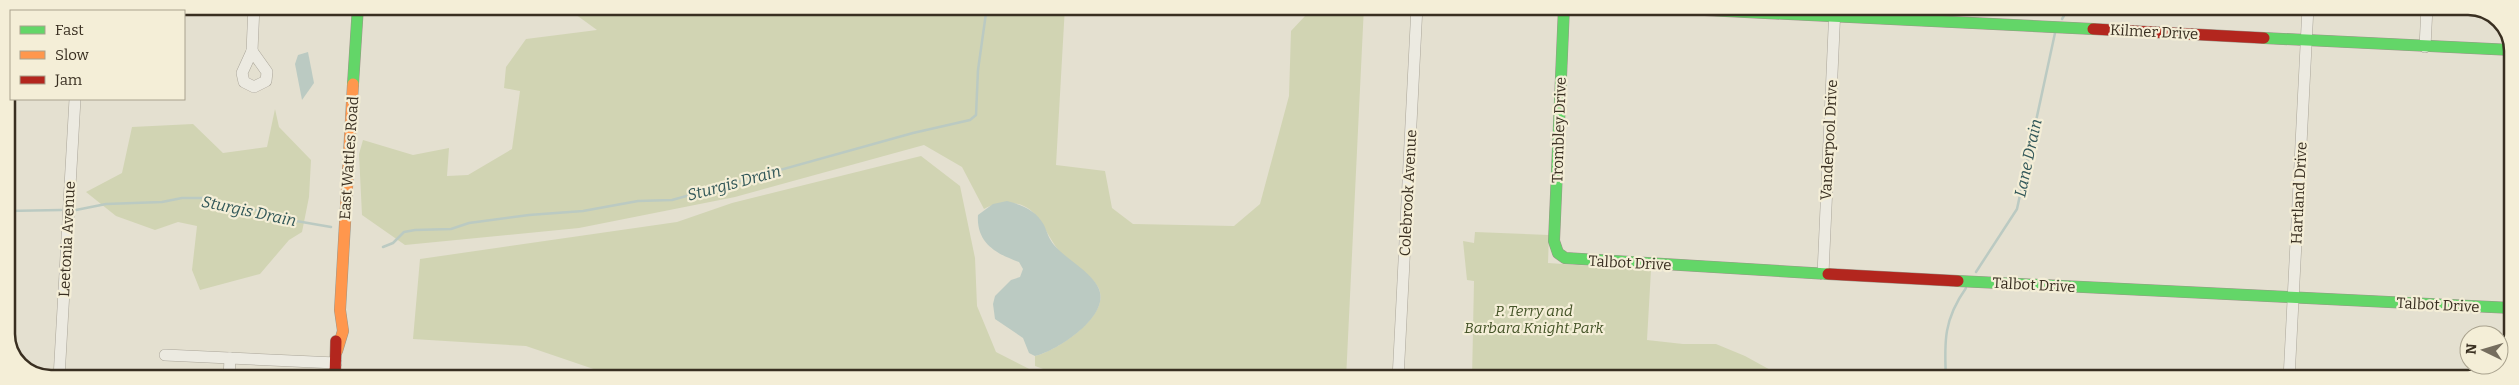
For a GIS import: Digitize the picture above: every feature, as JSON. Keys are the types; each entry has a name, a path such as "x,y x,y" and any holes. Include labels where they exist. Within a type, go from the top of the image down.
{"street":[{"path":"252,51 254,15"},
{"name":"East Wattles Road","path":"336,363 337,351 343,331 340,310 357,15"},
{"name":"Colebrook Avenue","path":"1398,370 1417,15"},
{"name":"Trombley Drive","path":"1558,253 1554,241 1564,15"},
{"name":"Vanderpool Drive","path":"1823,274 1835,15"},
{"name":"Kilmer Drive","path":"1900,15 2425,47 2504,50"},
{"name":"Hartland Drive","path":"2289,370 2308,15"},
{"path":"2425,47 2427,15"},
{"name":"Leetonia Avenue","path":"59,370 74,100"},
{"name":"Talbot Drive","path":"1558,253 1570,259 1823,274 2504,308"},
{"path":"165,355 336,363 336,370"},
{"path":"229,370 230,358"}],"green space":[{"path":"576,15 1064,15 1056,165 1105,171 1112,208 1133,224 1234,226 1260,204 1289,96 1291,31 1305,16 1309,15 1364,15 1346,370 1046,370 1035,366 1035,356 1045,353 1069,339 1090,319 1098,308 1101,298 1098,287 1090,277 1061,253 1035,214 1028,208 1019,204 1009,203 993,205 984,209 962,167 924,145 735,197 579,228 405,245 362,215 359,154 363,140 413,155 449,148 447,176 468,175 512,149 520,91 504,88 506,67 526,39 597,30"},
{"path":"275,109 279,127 311,160 309,197 302,232 289,240 260,274 200,290 192,270 197,226 178,222 155,230 116,216 86,192 122,173 132,127 193,124 223,153 267,147"},
{"path":"921,156 960,186 975,258 977,306 996,352 1031,370 596,370 526,346 413,339 420,259 677,222 732,203"},
{"name":"P. Terry and Barbara Knight Park","path":"1475,232 1549,235 1548,263 1651,270 1647,340 1683,344 1716,344 1745,356 1771,370 1472,370 1474,281 1467,280 1463,241 1474,243"}],"shaded area":[{"path":"308,52 314,83 302,100 295,64 298,55"},
{"path":"1007,201 1023,206 1037,215 1054,245 1095,281 1101,298 1098,309 1080,330 1056,347 1035,356 1029,353 1023,338 995,319 993,304 995,296 1011,280 1020,277 1023,269 1019,262 989,246 980,233 978,225 978,215 993,204"}],"waterway":[{"name":"Sturgis Drain","path":"383,247 393,243 404,232 415,230 451,229 469,223 529,215 583,211 638,201 672,200 913,133 970,120 976,115 978,70 986,15"},
{"name":"Lane Drain","path":"2062,19 2064,15"},
{"name":"Lane Drain","path":"1976,272 2017,209 2055,33"},
{"name":"Sturgis Drain","path":"76,210 106,204 203,198 228,206 261,211 273,217 331,227"},
{"name":"Sturgis Drain","path":"15,211 61,210"},
{"name":"Lane Drain","path":"1946,370 1945,353 1949,320 1966,288"}],"traffic: fast":[{"path":"353,84 357,15"},
{"path":"1564,15 1554,241 1558,253 1565,258 1828,274"},
{"path":"1808,15 2093,29"},
{"path":"2264,38 2504,50"},
{"path":"1958,281 2504,308"}],"traffic: slow":[{"path":"337,351 343,331 340,310 353,84"}],"traffic: jam":[{"path":"2093,29 2264,38"},
{"path":"1828,274 1958,281"},
{"path":"335,370 336,341"}]}
